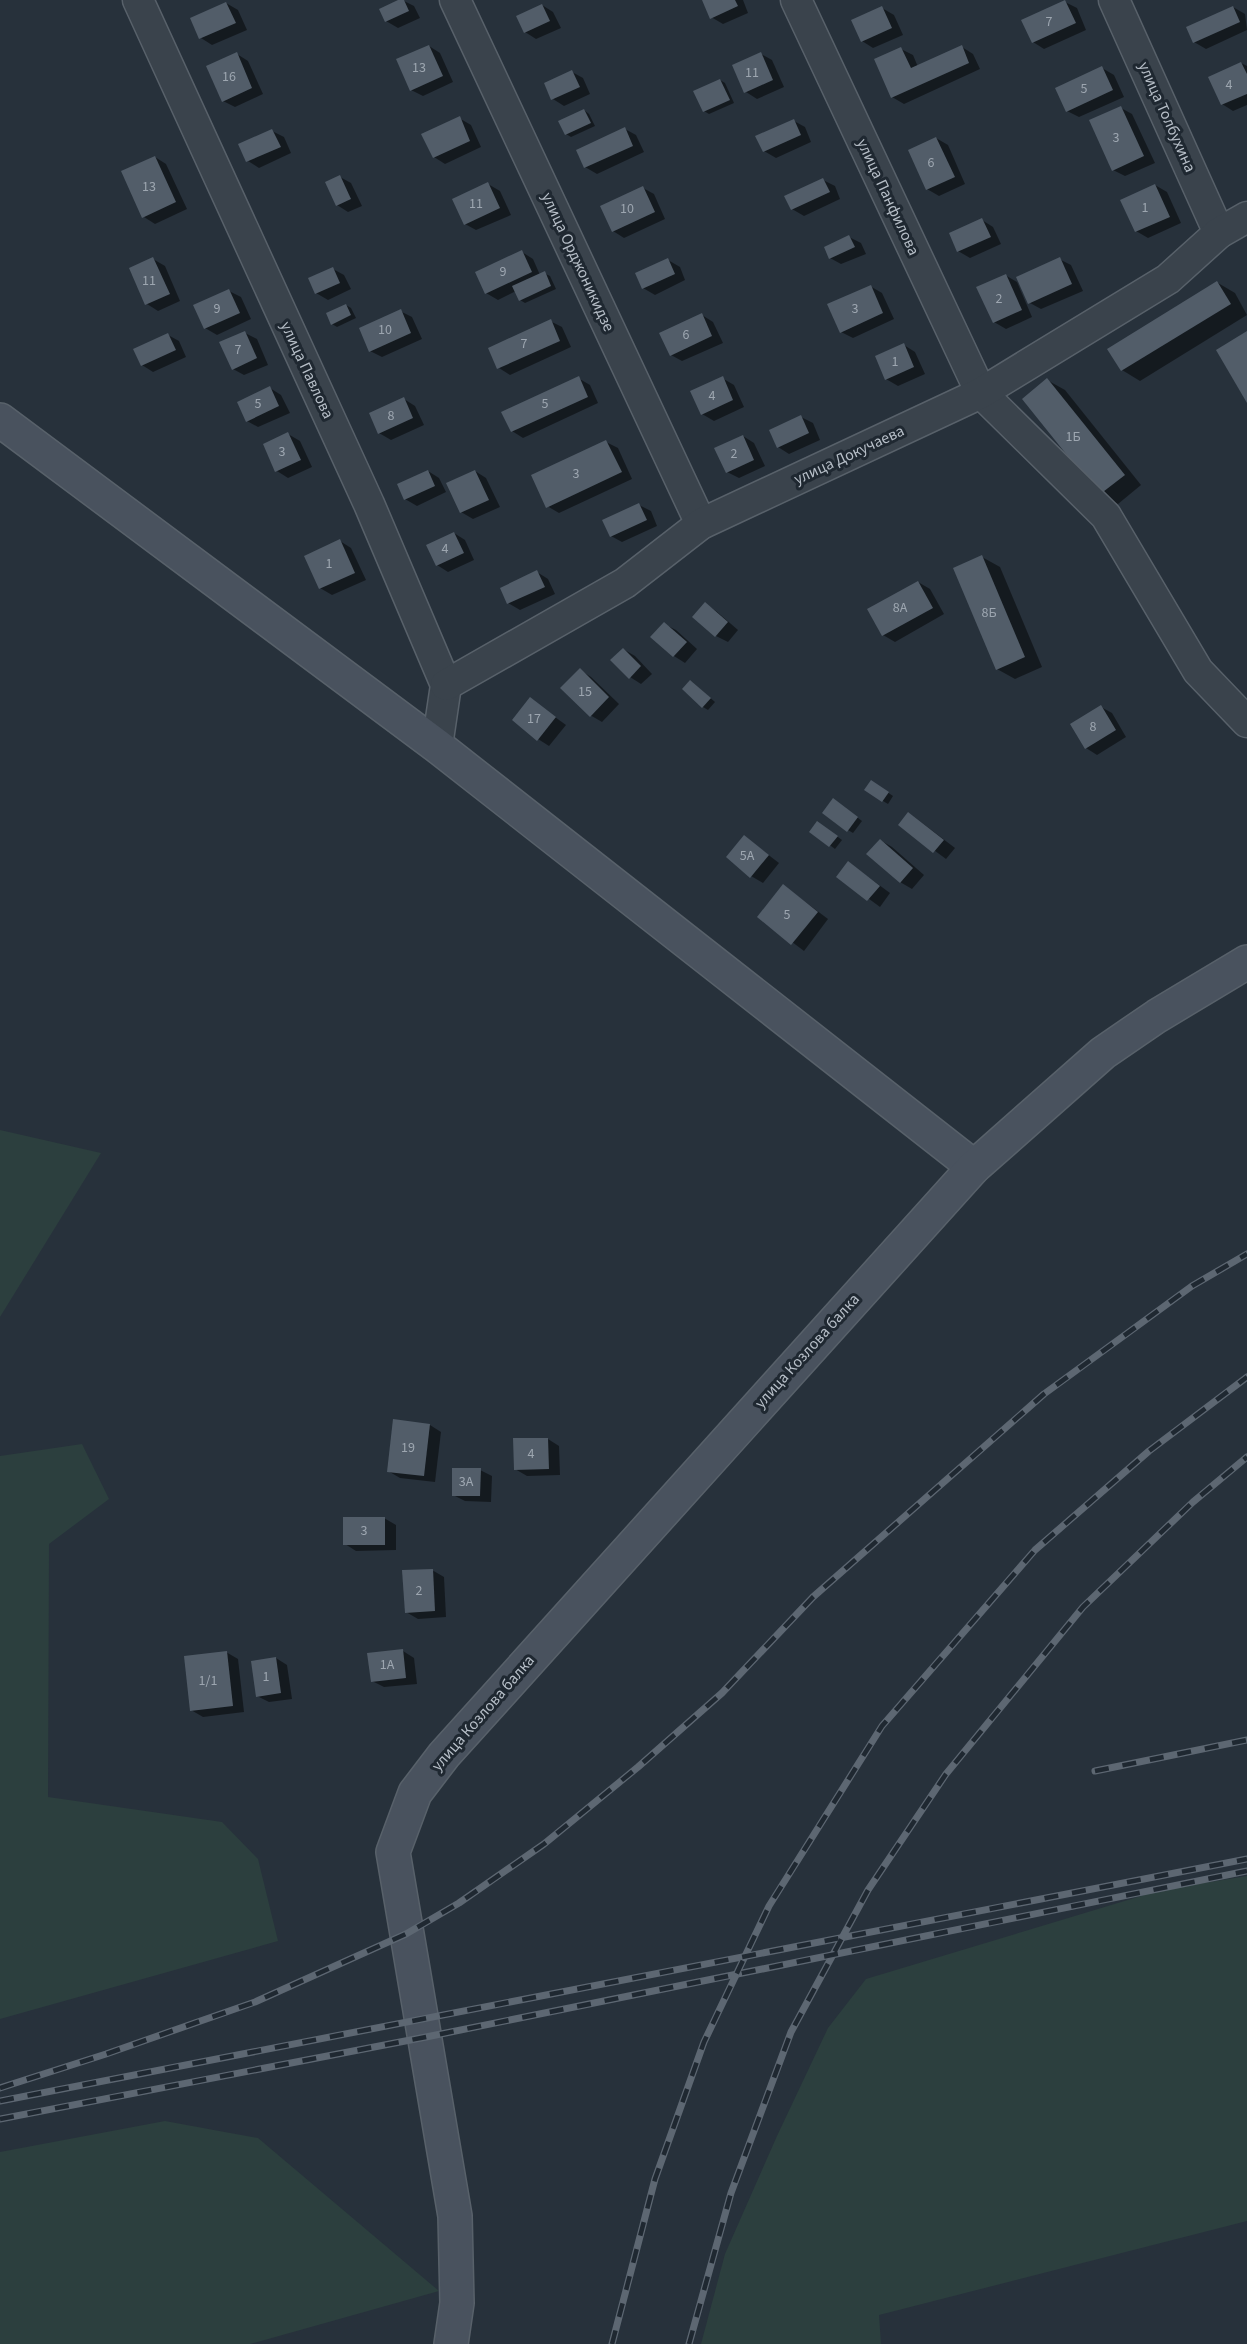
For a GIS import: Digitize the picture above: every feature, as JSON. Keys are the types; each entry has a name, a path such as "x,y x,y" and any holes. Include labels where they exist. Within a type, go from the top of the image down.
{"main road":[{"path":"0,420 437,746 974,1167"},
{"name":"улица Козлова балка","path":"451,2344 457,2303 455,2216 393,1852 415,1793 444,1755 974,1167 1103,1053 1157,1016 1247,962"}],"street":[{"name":"улица Павлова","path":"138,0 369,504 446,685"},
{"name":"улица Орджоникидзе","path":"456,0 701,524"},
{"name":"улица Панфилова","path":"796,0 981,393"},
{"name":"улица Толбухина","path":"1114,0 1219,233"},
{"name":"улица Докучаева","path":"446,685 625,583 701,524 981,393 1168,279 1219,233 1247,217"},
{"path":"981,393 1106,516 1198,671 1247,722"},
{"path":"437,746 446,685"}],"green space":[{"path":"0,1130 101,1153 0,1317"},
{"path":"82,1444 109,1499 49,1544 48,1797 222,1822 258,1859 278,1941 0,2019 0,1456"},
{"path":"1247,1876 1247,2221 879,2315 881,2344 701,2344 725,2254 777,2136 828,2028 866,1979 1161,1890"},
{"path":"165,2121 258,2138 439,2291 250,2344 0,2344 0,2152"}],"building":[{"path":"398,0 404,0 409,11 385,22 379,9"},
{"path":"702,0 735,0 738,6 710,19"},
{"path":"1065,0 1076,23 1032,43 1021,20"},
{"path":"226,2 236,23 199,39 190,18"},
{"path":"542,4 550,21 524,33 516,16"},
{"path":"882,6 892,28 861,42 851,20"},
{"path":"1233,6 1240,22 1193,43 1186,27"},
{"path":"429,45 443,76 410,91 396,59"},
{"path":"962,45 969,63 891,98 874,59 901,47 911,68"},
{"path":"237,52 252,88 222,102 206,66"},
{"path":"761,52 773,80 744,93 732,65"},
{"path":"1241,62 1247,74 1247,94 1221,105 1208,77"},
{"path":"1102,66 1113,90 1066,112 1055,88"},
{"path":"572,70 580,87 551,100 544,83"},
{"path":"720,79 730,100 703,112 693,91"},
{"path":"1121,106 1144,156 1112,171 1089,120"},
{"path":"584,109 591,123 565,135 558,121"},
{"path":"460,116 470,141 433,158 421,134"},
{"path":"794,119 801,135 763,152 755,136"},
{"path":"625,127 633,146 584,168 576,150"},
{"path":"272,129 281,147 246,162 238,144"},
{"path":"936,137 955,177 926,190 908,150"},
{"path":"155,156 176,202 142,218 121,171"},
{"path":"340,175 351,199 336,206 325,182"},
{"path":"823,178 830,192 791,210 784,196"},
{"path":"488,182 500,208 464,225 452,199"},
{"path":"1155,184 1170,217 1135,232 1120,200"},
{"path":"643,186 655,212 612,232 600,206"},
{"path":"982,218 991,237 957,252 949,233"},
{"path":"849,235 855,247 829,259 824,247"},
{"path":"522,250 532,272 485,294 475,272"},
{"path":"153,257 170,294 145,305 129,268"},
{"path":"1060,257 1072,284 1028,304 1016,277"},
{"path":"668,258 675,274 642,289 635,273"},
{"path":"333,267 340,283 315,294 308,278"},
{"path":"545,271 551,286 519,301 512,286"},
{"path":"1006,274 1022,310 993,323 976,287"},
{"path":"1217,281 1231,304 1121,371 1107,349"},
{"path":"871,285 883,313 840,333 827,304"},
{"path":"229,289 240,313 204,329 193,305"},
{"path":"346,304 351,315 331,325 326,313"},
{"path":"401,309 411,333 369,352 359,328"},
{"path":"702,313 712,336 670,356 659,333"},
{"path":"551,319 560,341 497,369 488,348"},
{"path":"245,331 257,358 232,370 219,342"},
{"path":"1247,331 1247,403 1216,350"},
{"path":"168,333 176,350 141,366 133,349"},
{"path":"904,343 914,367 885,380 875,356"},
{"path":"579,376 588,397 511,432 501,412"},
{"path":"723,376 733,400 701,415 690,391"},
{"path":"1047,378 1125,475 1099,495 1022,399"},
{"path":"270,386 279,406 246,422 237,402"},
{"path":"404,397 413,418 378,434 369,413"},
{"path":"801,415 809,433 777,448 769,430"},
{"path":"288,432 301,460 275,472 263,444"},
{"path":"743,435 754,460 726,473 714,448"},
{"path":"606,440 622,472 546,508 531,475"},
{"path":"428,470 435,486 404,500 397,484"},
{"path":"475,470 489,500 460,513 446,483"},
{"path":"639,503 647,520 610,537 602,520"},
{"path":"454,532 464,553 436,566 426,545"},
{"path":"340,539 355,573 319,589 304,556"},
{"path":"982,555 1025,657 996,670 953,568"},
{"path":"537,570 545,587 507,604 500,588"},
{"path":"918,581 933,608 882,636 867,609"},
{"path":"705,602 728,622 715,637 692,617"},
{"path":"664,622 687,642 673,657 650,637"},
{"path":"623,648 641,666 629,679 610,660"},
{"path":"580,668 609,697 590,717 560,688"},
{"path":"690,680 711,698 702,708 682,689"},
{"path":"530,697 556,717 537,741 512,720"},
{"path":"1101,705 1116,730 1085,749 1070,724"},
{"path":"871,780 889,792 882,802 864,790"},
{"path":"833,798 858,817 847,832 822,813"},
{"path":"908,812 944,840 933,853 898,825"},
{"path":"817,821 838,836 829,847 809,832"},
{"path":"744,835 769,855 750,878 726,857"},
{"path":"880,839 913,868 900,883 866,854"},
{"path":"848,861 880,886 867,901 836,877"},
{"path":"783,884 818,912 791,945 757,917"},
{"path":"393,1419 430,1424 424,1476 387,1472"},
{"path":"513,1438 548,1438 549,1469 514,1470"},
{"path":"452,1468 481,1468 480,1496 452,1496"},
{"path":"343,1517 385,1517 385,1545 343,1545"},
{"path":"433,1569 435,1611 405,1613 402,1570"},
{"path":"403,1649 406,1678 371,1682 367,1653"},
{"path":"227,1651 233,1706 190,1711 184,1656"},
{"path":"276,1657 281,1693 256,1697 251,1661"}],"railway":[{"path":"0,2088 255,2002 406,1934 459,1903 544,1844 638,1767 722,1693 813,1597 1044,1394 1192,1286 1247,1254"},
{"path":"612,2344 655,2179 704,2042 769,1906 882,1726 1035,1550 1149,1451 1247,1377"},
{"path":"689,2344 731,2193 791,2032 868,1890 946,1774 1083,1607 1193,1502 1247,1457"},
{"path":"1095,1771 1247,1740"},
{"path":"0,2101 1247,1859"},
{"path":"0,2119 426,2037 1247,1871"}]}
